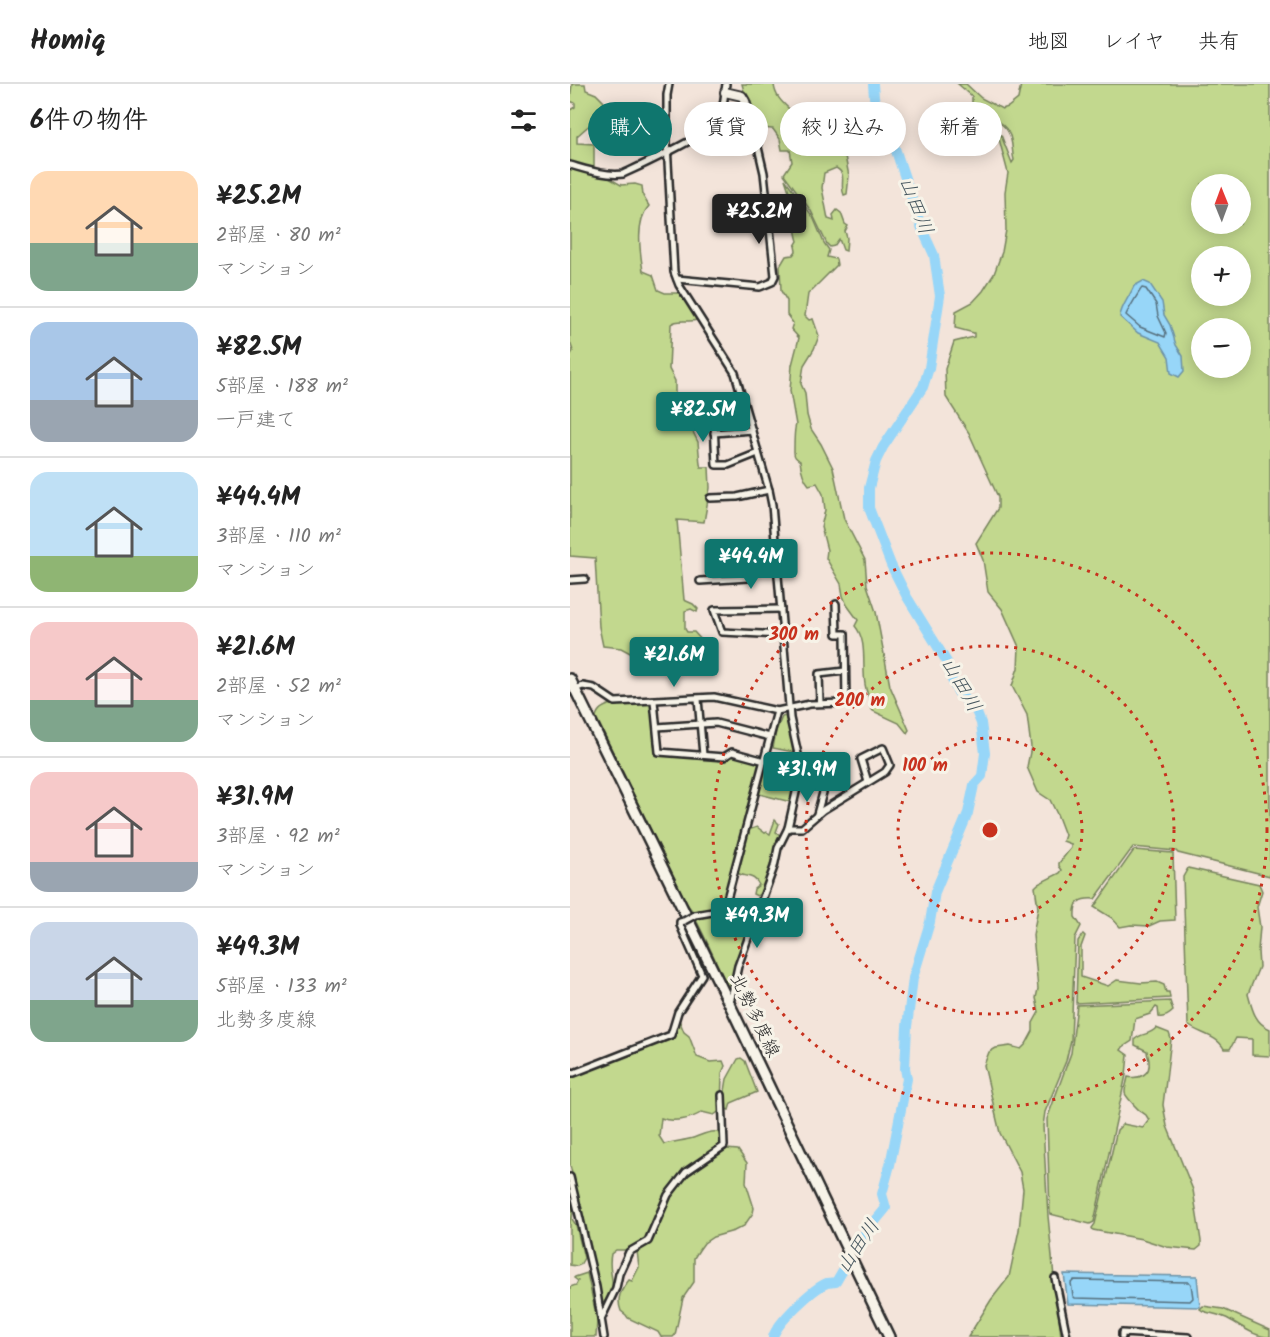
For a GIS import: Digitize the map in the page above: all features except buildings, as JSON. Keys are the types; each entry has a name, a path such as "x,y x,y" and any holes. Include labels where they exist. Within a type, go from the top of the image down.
{"main road":[{"name":"北勢多度線","path":"572,686 730,1005 889,1337"}],"street":[{"path":"666,102 669,84"},
{"path":"672,149 716,123 721,113 725,88 742,96 746,102"},
{"path":"570,165 610,176 623,174 659,156"},
{"path":"667,156 672,246 677,279 732,367 769,490 789,710 799,760 799,779 788,828 778,848 774,867 738,966 730,1005"},
{"path":"677,279 760,287 772,282 775,276 764,173 760,156"},
{"path":"743,400 713,403 716,465 728,465 758,453"},
{"path":"714,433 752,430"},
{"path":"710,498 737,497 769,490"},
{"path":"700,581 748,578 746,551 776,551"},
{"path":"570,580 585,579"},
{"path":"572,686 590,686 615,702 721,698 777,711 820,703 846,703 845,634 837,634 836,604"},
{"path":"781,609 714,610 722,632 783,634"},
{"path":"820,703 819,674 845,671"},
{"path":"699,699 703,755"},
{"path":"654,701 660,752 724,756 732,752 765,761"},
{"path":"570,1071 574,1073 671,1035 678,1012 702,975 680,922 695,915 724,910 777,711"},
{"path":"657,727 716,723 770,736"},
{"path":"788,828 802,828 817,815 885,772 890,765 883,748 861,759 868,782"},
{"path":"817,815 824,789"},
{"path":"601,1318 616,1288 619,1274 629,1252 648,1241 668,1194 686,1172 724,1146 722,1095"},
{"path":"570,1177 596,1287 604,1337"},
{"path":"1055,1278 1067,1337"},
{"path":"1122,1337 1122,1333 1188,1337"}],"green space":[{"path":"572,84 585,84 586,90 596,94 604,102 588,102 588,126 577,136 577,143 588,144 588,156 594,156 594,168 570,163 570,110 575,107 575,103 570,101"},
{"path":"742,84 774,84 777,96 783,102 780,102 780,139 773,129 768,128 768,102 747,102"},
{"path":"958,84 966,84 989,102 972,102 972,96"},
{"path":"1021,84 1270,84 1270,876 1176,851 1133,847 1095,899 1085,899 1077,904 1075,917 1081,926 1075,938 1071,1040 1066,1061 1045,1112 1043,1126 1054,1277 1052,1284 1057,1297 1061,1337 968,1337 991,1300 1009,1277 1019,1230 1023,1189 1020,1172 1000,1133 984,1065 989,1052 996,1048 1010,1046 1021,1049 1033,1031 1033,1023 1039,1012 1036,998 1038,989 1033,935 1038,908 1035,887 1060,873 1062,870 1059,863 1071,848 1071,844 1063,841 1065,835 1050,800 1038,792 1027,767 1031,747 1027,715 1012,686 1018,668 1019,647 1002,609 988,592 983,560 976,543 998,508 998,497 969,433 946,397 945,369 954,342 974,337 974,333 955,328 956,311 973,302 983,291 994,274 1002,252 1006,230 1005,192 1008,173 1002,150 1002,138 1012,163 1014,160 1011,140 1006,128 1002,125 1002,109 1018,99"},
{"path":"791,156 845,156 849,176 847,194 844,195 843,191 842,173 836,168 824,173 822,188 828,219 834,221 833,215 837,210 848,226 845,231 846,251 843,250 839,239 834,246 830,247 827,244 811,211 784,174 792,162"},
{"path":"570,168 609,178 621,185 642,186 643,196 649,206 640,228 643,271 653,275 658,290 665,293 681,293 697,317 697,320 677,321 671,324 669,369 675,381 675,421 690,426 698,442 701,467 709,467 710,488 704,522 677,520 684,600 698,609 697,612 691,609 685,611 685,629 687,632 694,632 704,643 702,656 671,651 647,655 632,654 621,648 603,646 599,627 595,558 570,556 570,356 573,351 570,342"},
{"path":"785,179 813,217 829,250 827,257 836,259 837,265 808,294 805,316 809,320 813,319 819,336 804,365 801,384 805,393 811,429 833,468 844,519 865,560 867,585 876,612 890,686 909,730 907,733 899,723 873,711 870,707 872,702 865,684 863,643 855,626 858,620 847,605 841,584 826,558 827,550 821,527 825,510 823,494 817,483 809,485 800,461 794,455 796,425 790,391 792,365 799,338 791,329 793,323 787,315 787,301 781,291 780,266 786,256 793,255 796,251 795,246 798,241 789,203 792,200"},
{"path":"619,703 652,705 658,753 724,759 733,755 763,762 723,907 694,913 687,904 596,717 604,707"},
{"path":"785,716 795,750 793,752 773,748 776,731 782,717"},
{"path":"765,770 794,781 791,802 759,794"},
{"path":"775,820 779,824 776,832 781,836 766,885 757,896 753,894 754,889 759,885 757,882 737,873 748,830 757,827 770,834"},
{"path":"1134,850 1173,853 1175,920 1160,921 1149,926 1120,927 1112,918 1094,907"},
{"path":"1188,868 1259,884 1262,891 1257,907 1260,927 1259,967 1248,994 1258,1019 1270,1029 1270,1056 1252,1055 1252,1039 1236,1038 1230,1049 1224,1049 1217,1041 1188,1025 1183,877"},
{"path":"732,901 751,910 753,917 729,985 727,985 696,920 697,917 721,913"},
{"path":"1083,934 1085,936 1081,947 1081,977 1108,986 1117,980 1157,982 1164,985 1170,998 1076,1003 1078,941"},
{"path":"1170,1001 1173,1011 1167,1016 1159,1017 1156,1007 1150,1014 1135,1019 1132,1041 1121,1050 1128,1055 1126,1075 1094,1222 1090,1224 1050,1214 1047,1119 1071,1053 1077,1005"},
{"path":"678,1017 697,1057 710,1062 723,1061 725,1066 722,1073 721,1110 714,1115 702,1112 682,1120 661,1118 659,1136 664,1144 718,1132 722,1141 721,1147 679,1177 646,1241 629,1250 616,1250 611,1254 611,1291 602,1305 570,1165 570,1075 672,1036"},
{"path":"1156,1028 1169,1033 1171,1039 1163,1105 1167,1126 1193,1190 1201,1241 1201,1246 1196,1250 1167,1247 1092,1228 1095,1224 1117,1130 1123,1124 1143,1128 1149,1120 1127,1097 1125,1091 1128,1077 1143,1075 1149,1066 1147,1051 1135,1045 1135,1039"},
{"path":"738,1059 745,1061 757,1092 731,1103 729,1110 725,1109 727,1079"},
{"path":"726,1149 738,1150 747,1163 746,1183 754,1208 753,1213 744,1226 713,1237 704,1243 694,1258 694,1282 683,1298 675,1335 661,1337 658,1332 628,1318 621,1311 620,1294 629,1280 632,1281 639,1267 637,1251 646,1245 657,1231 676,1187 696,1167"},
{"path":"570,1197 572,1219 576,1225 584,1258 577,1266 570,1265"},
{"path":"587,1273 597,1319 596,1337 570,1337 570,1287 576,1285 578,1281 575,1277"},
{"path":"1203,1306 1223,1309 1270,1330 1270,1337 1254,1333 1227,1318 1203,1311 1200,1309"}],"water":[{"path":"1143,281 1150,284 1162,302 1164,315 1183,356 1184,371 1179,377 1171,373 1169,357 1160,342 1138,333 1120,317 1134,286"},
{"path":"1064,1274 1197,1276 1200,1307 1068,1304"}],"waterway":[{"name":"山田川","path":"773,1337 788,1315 804,1299 821,1286 836,1282 863,1236 886,1208 882,1194 907,1079 905,1068 907,1027 913,978 930,922 935,892 968,813 974,785 982,776 985,753 981,723 976,711 958,692 947,662 907,597 891,565 869,508 869,488 876,461 923,387 929,368 940,296 934,255 922,229 890,133 880,115 874,97 873,84"}]}
